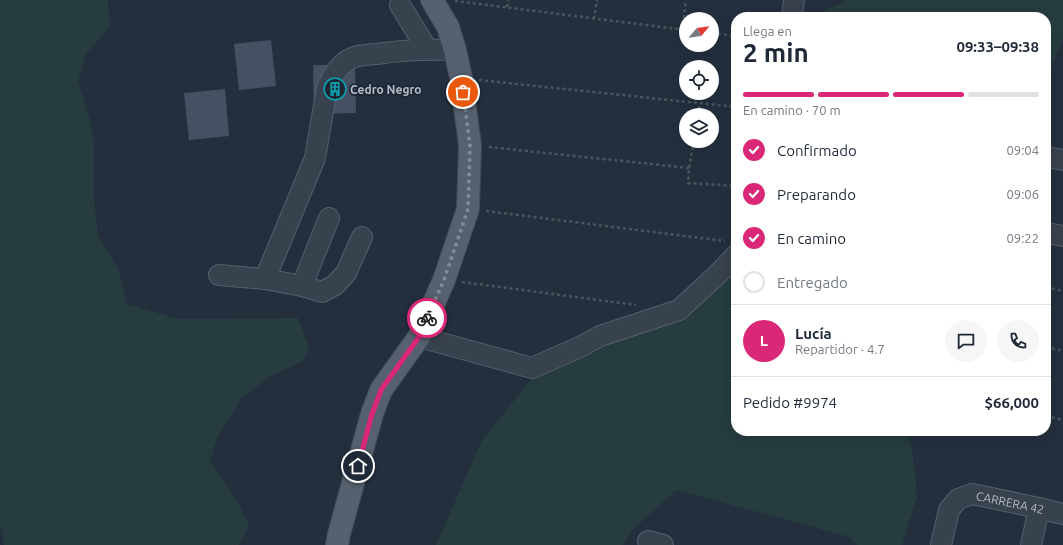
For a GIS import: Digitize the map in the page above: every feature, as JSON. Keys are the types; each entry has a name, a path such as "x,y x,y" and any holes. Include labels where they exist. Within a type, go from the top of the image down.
{"main road":[{"path":"337,545 368,428 381,390 419,337 444,280 468,209 470,145 461,78 448,27 432,0"}],"street":[{"path":"793,12 794,0"},
{"path":"400,4 427,49"},
{"path":"265,279 315,158 326,95 330,80 336,70 344,63 355,57 401,50 455,50"},
{"path":"1051,158 1063,160"},
{"path":"302,286 329,218"},
{"path":"1051,234 1063,236"},
{"path":"219,275 265,279 302,286 322,292 335,285 346,272 362,237"},
{"path":"419,337 532,368 582,346 600,336 679,310 721,271 731,250"},
{"name":"CARRERA 42","path":"941,545 949,510 958,499 972,494 1063,514"},
{"path":"1031,545 1040,508"}],"path":[{"path":"452,0 679,29"},
{"path":"507,8 508,0"},
{"path":"594,18 597,0"},
{"path":"685,12 686,0"},
{"path":"719,34 731,35"},
{"path":"461,78 731,106"},
{"path":"699,108 700,103"},
{"path":"470,145 690,168"},
{"path":"693,148 688,183 731,186"},
{"path":"468,209 731,248"},
{"path":"444,280 640,305"},
{"path":"1051,288 1063,291"},
{"path":"1051,348 1063,351"},
{"path":"1051,417 1063,420"}],"green space":[{"path":"0,0 108,0 110,27 86,54 78,81 90,120 94,140 94,200 98,236 118,269 127,304 178,319 298,318 309,347 303,361 269,377 242,398 218,436 210,461 239,504 249,526 239,545 4,545 2,531 0,528"},
{"path":"847,0 1063,0 1063,40 1051,68 1051,12 823,12"},
{"path":"731,269 731,436 909,436 914,463 917,497 902,545 857,545 850,537 676,490 631,531 623,545 436,545 482,440 533,377 679,310"}],"building":[{"path":"271,40 276,86 239,90 234,44"},
{"name":"Cedro Negro","path":"313,65 355,65 356,113 314,114"},
{"path":"225,89 229,136 189,140 184,93"}],"way so far":[{"path":"427,318 444,280 468,209 470,145 463,92"}],"place":[{"name":"Cedro Negro","path":"335,89"}],"route":[{"path":"358,466 372,414 381,390 419,337 427,318"}]}
